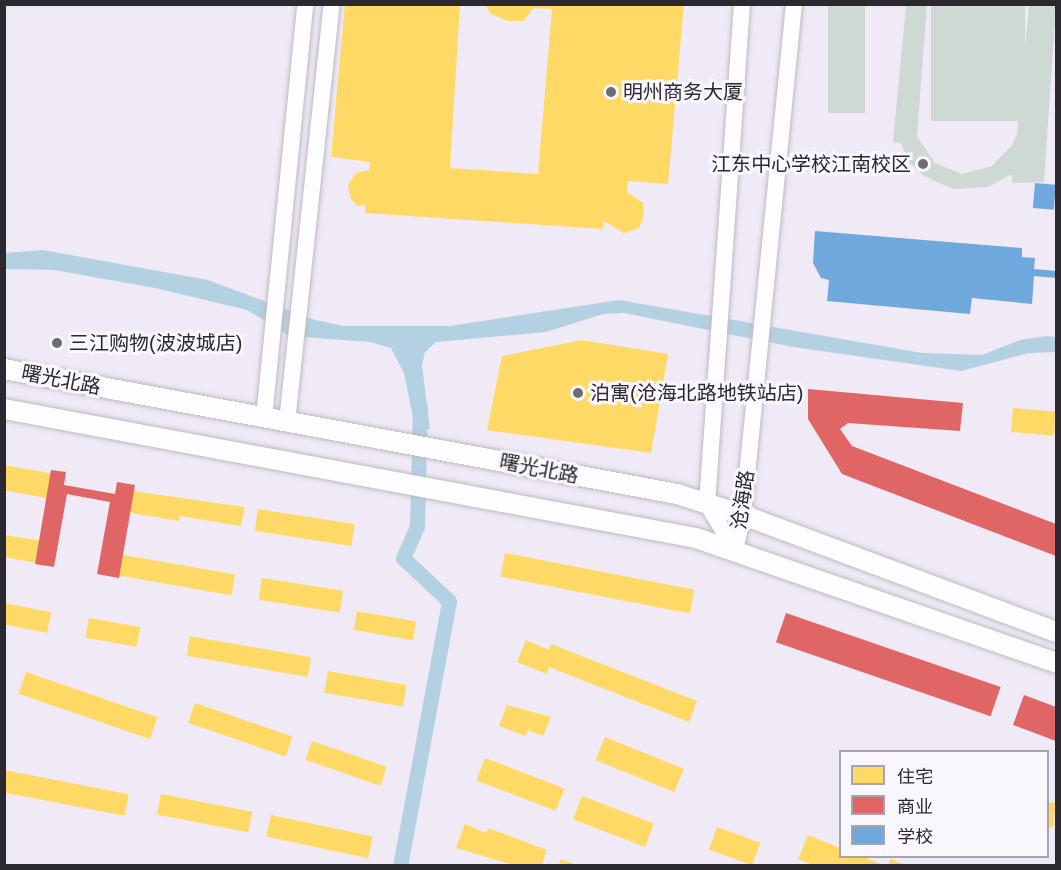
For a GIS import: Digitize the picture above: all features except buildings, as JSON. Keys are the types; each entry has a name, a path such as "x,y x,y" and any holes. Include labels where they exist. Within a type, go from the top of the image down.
{"main road":[{"name":"曙光北路","path":"4,369 677,494 743,515 1056,632"},
{"name":"曙光北路","path":"4,409 696,538 1056,663"}],"street":[{"path":"264,417 305,4"},
{"path":"287,422 332,4"},
{"name":"沧海路","path":"735,550 707,504 742,4"},
{"name":"沧海路","path":"735,550 743,515 794,4"}],"shaded area":[{"path":"828,5 865,5 865,113 828,113"},
{"path":"906,5 927,5 917,136 935,163 962,174 992,166 1012,145 1017,134 1029,5 1056,5 1044,182 1012,183 1012,174 988,187 953,189 924,176 908,161 901,143 893,142"},
{"path":"931,5 1025,5 1025,121 931,121"}],"water":[{"path":"43,250 208,280 315,320 344,326 450,326 619,300 922,353 982,355 1020,340 1047,336 1056,337 1056,352 1029,353 961,371 793,347 624,313 603,314 546,332 436,342 425,352 422,365 430,429 415,427 404,373 391,348 370,342 290,336 247,310 155,288 54,270 5,269 4,253"}],"waterway":[{"path":"400,866 449,601 403,558 417,526 420,407"}],"place":[{"name":"明州商务大厦","path":"611,92"},
{"name":"江东中心学校江南校区","path":"923,164"},
{"name":"三江购物(波波城店)","path":"57,343"},
{"name":"泊寓(沧海北路地铁站店)","path":"578,393"}]}
